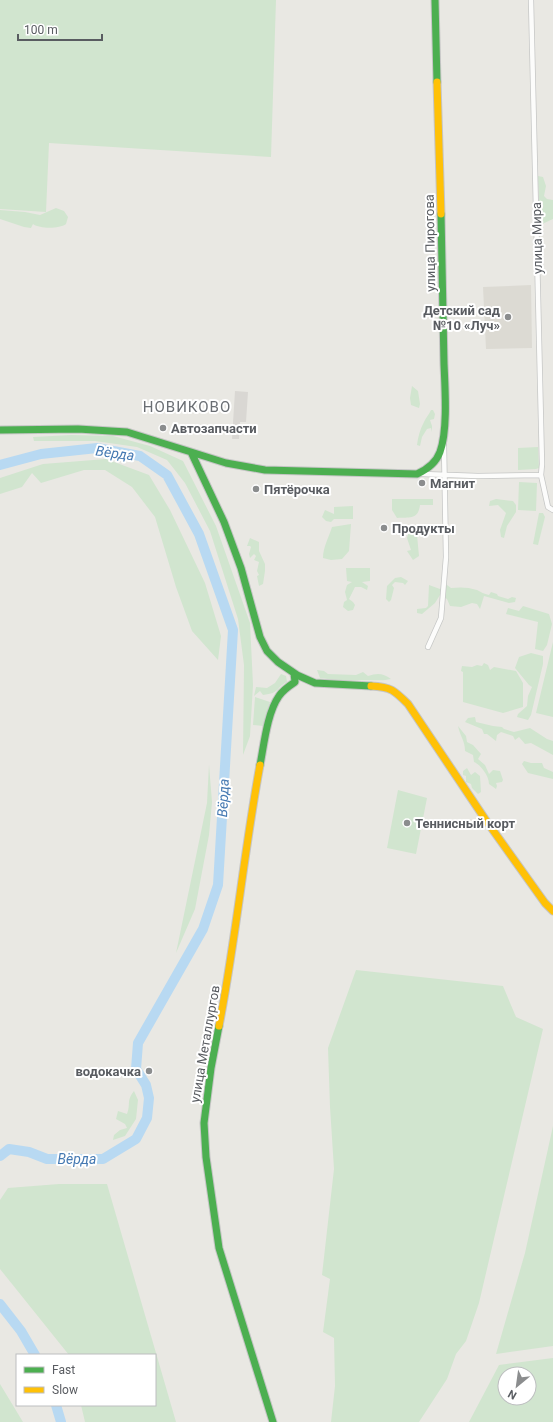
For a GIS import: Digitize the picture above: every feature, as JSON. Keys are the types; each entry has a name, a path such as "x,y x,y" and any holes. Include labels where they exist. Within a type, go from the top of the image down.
{"street":[{"name":"улица Пирогова","path":"418,474 427,470 435,462 444,438 445,372 435,0"},
{"name":"улица Мира","path":"531,0 542,464 541,475 548,508 553,510"},
{"path":"0,430 78,429 127,432 226,463 266,470 418,474 541,475"},
{"path":"428,647 441,618 446,557 444,438"},
{"path":"191,452 224,522 241,568 260,637 267,651 278,662 294,673 315,683 385,687 396,692 408,704 521,870 545,903 553,911"},
{"name":"улица Металлургов","path":"273,1422 219,1248 206,1157 204,1123 211,1068 228,977 252,808 268,722 278,698 285,689 295,682 294,673"}],"shaded area":[{"name":"Детский сад №10 «Луч»","path":"531,285 532,348 486,349 483,287"},
{"path":"235,391 248,392 246,422 240,422 239,439 232,439"}],"green space":[{"path":"0,0 276,0 271,157 49,143 46,212 0,209"},
{"path":"538,176 543,177 546,186 544,196 547,199 553,200 553,219 542,224 540,221"},
{"path":"56,208 64,211 68,217 66,224 63,226 45,228 33,224 31,228 0,219 0,210 40,215"},
{"path":"412,386 418,391 420,404 419,408 411,405 410,398"},
{"path":"431,410 433,410 435,414 434,419 430,420 432,432 431,428 427,429 422,437 420,446 417,445 421,427"},
{"path":"71,435 113,436 150,446 183,461 216,526 250,623 253,685 250,736 243,755 244,665 238,619 210,531 185,483 167,460 137,447 95,441 34,441 33,437"},
{"path":"538,447 539,468 518,470 518,448"},
{"path":"106,459 149,475 170,510 205,583 221,636 218,660 192,631 176,587 155,517 132,487 105,470 84,470 41,483 32,473 22,487 0,494 0,478 43,464"},
{"path":"519,482 537,483 536,511 518,510"},
{"path":"392,499 433,499 433,505 420,505 419,510 413,517 397,518 392,510"},
{"path":"496,499 513,501 516,505 516,512 507,526 504,538 501,537 500,530 506,513 498,505 489,506 490,501"},
{"path":"353,506 353,519 334,519 331,522 326,521 322,517 325,510 334,514 334,507"},
{"path":"539,513 543,513 545,517 538,545 533,544"},
{"path":"351,524 349,551 342,559 331,560 323,558 325,546 332,527"},
{"path":"409,531 417,535 419,556 413,560 407,551 411,550 407,538"},
{"path":"250,538 259,542 259,551 265,564 263,584 259,586 257,576 259,575 257,571 259,562 254,560 256,556 254,554 250,558 249,554 251,547 247,546"},
{"path":"346,568 370,568 370,581 362,582 368,586 367,590 361,587 355,587 349,599 355,605 353,610 348,611 343,607 344,602 347,600 345,592 347,585 352,582 347,581"},
{"path":"401,577 408,581 405,585 403,583 395,582 392,585 394,588 391,600 389,602 386,599 387,586 395,578"},
{"path":"429,585 440,589 447,585 451,588 461,587 477,590 489,595 491,592 508,599 512,597 516,598 515,602 509,603 484,596 480,609 477,604 472,603 461,607 450,606 447,599 440,595 435,603 422,614 417,613 417,609 426,608 428,606"},
{"path":"523,606 549,614 552,624 547,645 543,651 535,649 538,622 506,614 508,608 519,611"},
{"path":"553,642 553,717 536,713"},
{"path":"531,653 543,656 543,664 531,715 528,720 517,717 518,714 527,706 528,696 532,687 515,668 519,657"},
{"path":"484,663 488,665 490,670 494,667 516,671 523,683 523,707 503,713 463,702 462,666 482,666"},
{"path":"317,670 324,671 328,674 356,675 363,672 368,676 380,674 391,679 326,679 320,678"},
{"path":"281,674 286,676 287,682 275,692 263,695 260,691 254,696 256,687 267,688 275,683"},
{"path":"255,697 270,702 263,726 253,725"},
{"path":"475,717 476,722 502,727 514,732 530,728 547,739 553,741 553,755 531,743 525,744 519,737 515,740 513,736 501,732 497,735 496,741 487,734 484,734 482,729 465,722 468,718"},
{"path":"458,726 466,736 467,742 473,745 481,754 478,759 485,765 489,774 493,770 500,771 503,780 502,782 496,783 496,789 489,784 488,778 484,771 474,762 473,755 465,751"},
{"path":"524,761 531,763 542,763 544,768 553,772 553,779 528,773 522,764"},
{"path":"209,765 212,802 209,835 195,909 176,953 207,803"},
{"path":"467,768 471,775 475,772 480,776 481,792 478,794 472,788 471,784 466,782 466,776 463,775 463,771"},
{"name":"Теннисный корт","path":"398,790 427,798 416,854 387,848"},
{"path":"356,970 503,986 516,1017 543,1029 479,1303 466,1341 456,1354 447,1379 419,1422 331,1422 335,1386 334,1338 323,1332 330,1279 322,1275 334,1169 328,1048"},
{"path":"134,1091 138,1100 136,1119 125,1136 113,1140 114,1135 120,1130 127,1128 125,1124 116,1119 118,1111 127,1114 129,1100"},
{"path":"553,1126 553,1346 496,1354 525,1253"},
{"path":"59,1184 107,1184 176,1422 85,1422 81,1406 156,1406 156,1354 68,1354 0,1269 0,1200 8,1188"},
{"path":"553,1358 553,1422 469,1422 497,1369 497,1406 537,1406 537,1366 498,1366"},
{"path":"0,1384 23,1422 0,1422"}],"waterway":[{"name":"Вёрда","path":"0,465 41,454 97,448 140,456 167,475 199,534 233,630 218,885 203,929 138,1043 136,1069 146,1085 149,1098 147,1118 136,1139 103,1159 47,1159 29,1152 9,1149 0,1156"},
{"name":"Вёрда","path":"0,1304 21,1331 34,1354"},
{"name":"Вёрда","path":"56,1406 61,1422"}],"traffic: fast":[{"path":"435,0 437,82"},
{"path":"191,452 226,463 265,470 417,474 431,465 440,452 443,443 445,421 441,214"},
{"path":"0,430 78,429 127,432 191,452 224,522 241,568 260,637 267,651 278,662 297,675 315,683 371,686"},
{"path":"260,765 266,729 272,711 281,694 286,688 295,682 294,673"},
{"path":"219,1026 211,1068 204,1123 206,1157 219,1248 273,1422"}],"traffic: slow":[{"path":"437,82 441,214"},
{"path":"371,686 388,688 399,695 408,704 485,819 545,903 553,911"},
{"path":"219,1026 260,765"}],"place":[{"name":"Детский сад №10 «Луч»","path":"508,317"},
{"name":"Автозапчасти","path":"163,428"},
{"name":"Магнит","path":"422,483"},
{"name":"Пятёрочка","path":"256,489"},
{"name":"Продукты","path":"384,528"},
{"name":"Теннисный корт","path":"407,823"},
{"name":"водокачка","path":"149,1071"}],"district":[{"name":"НОВИКОВО","path":"187,407"}]}
